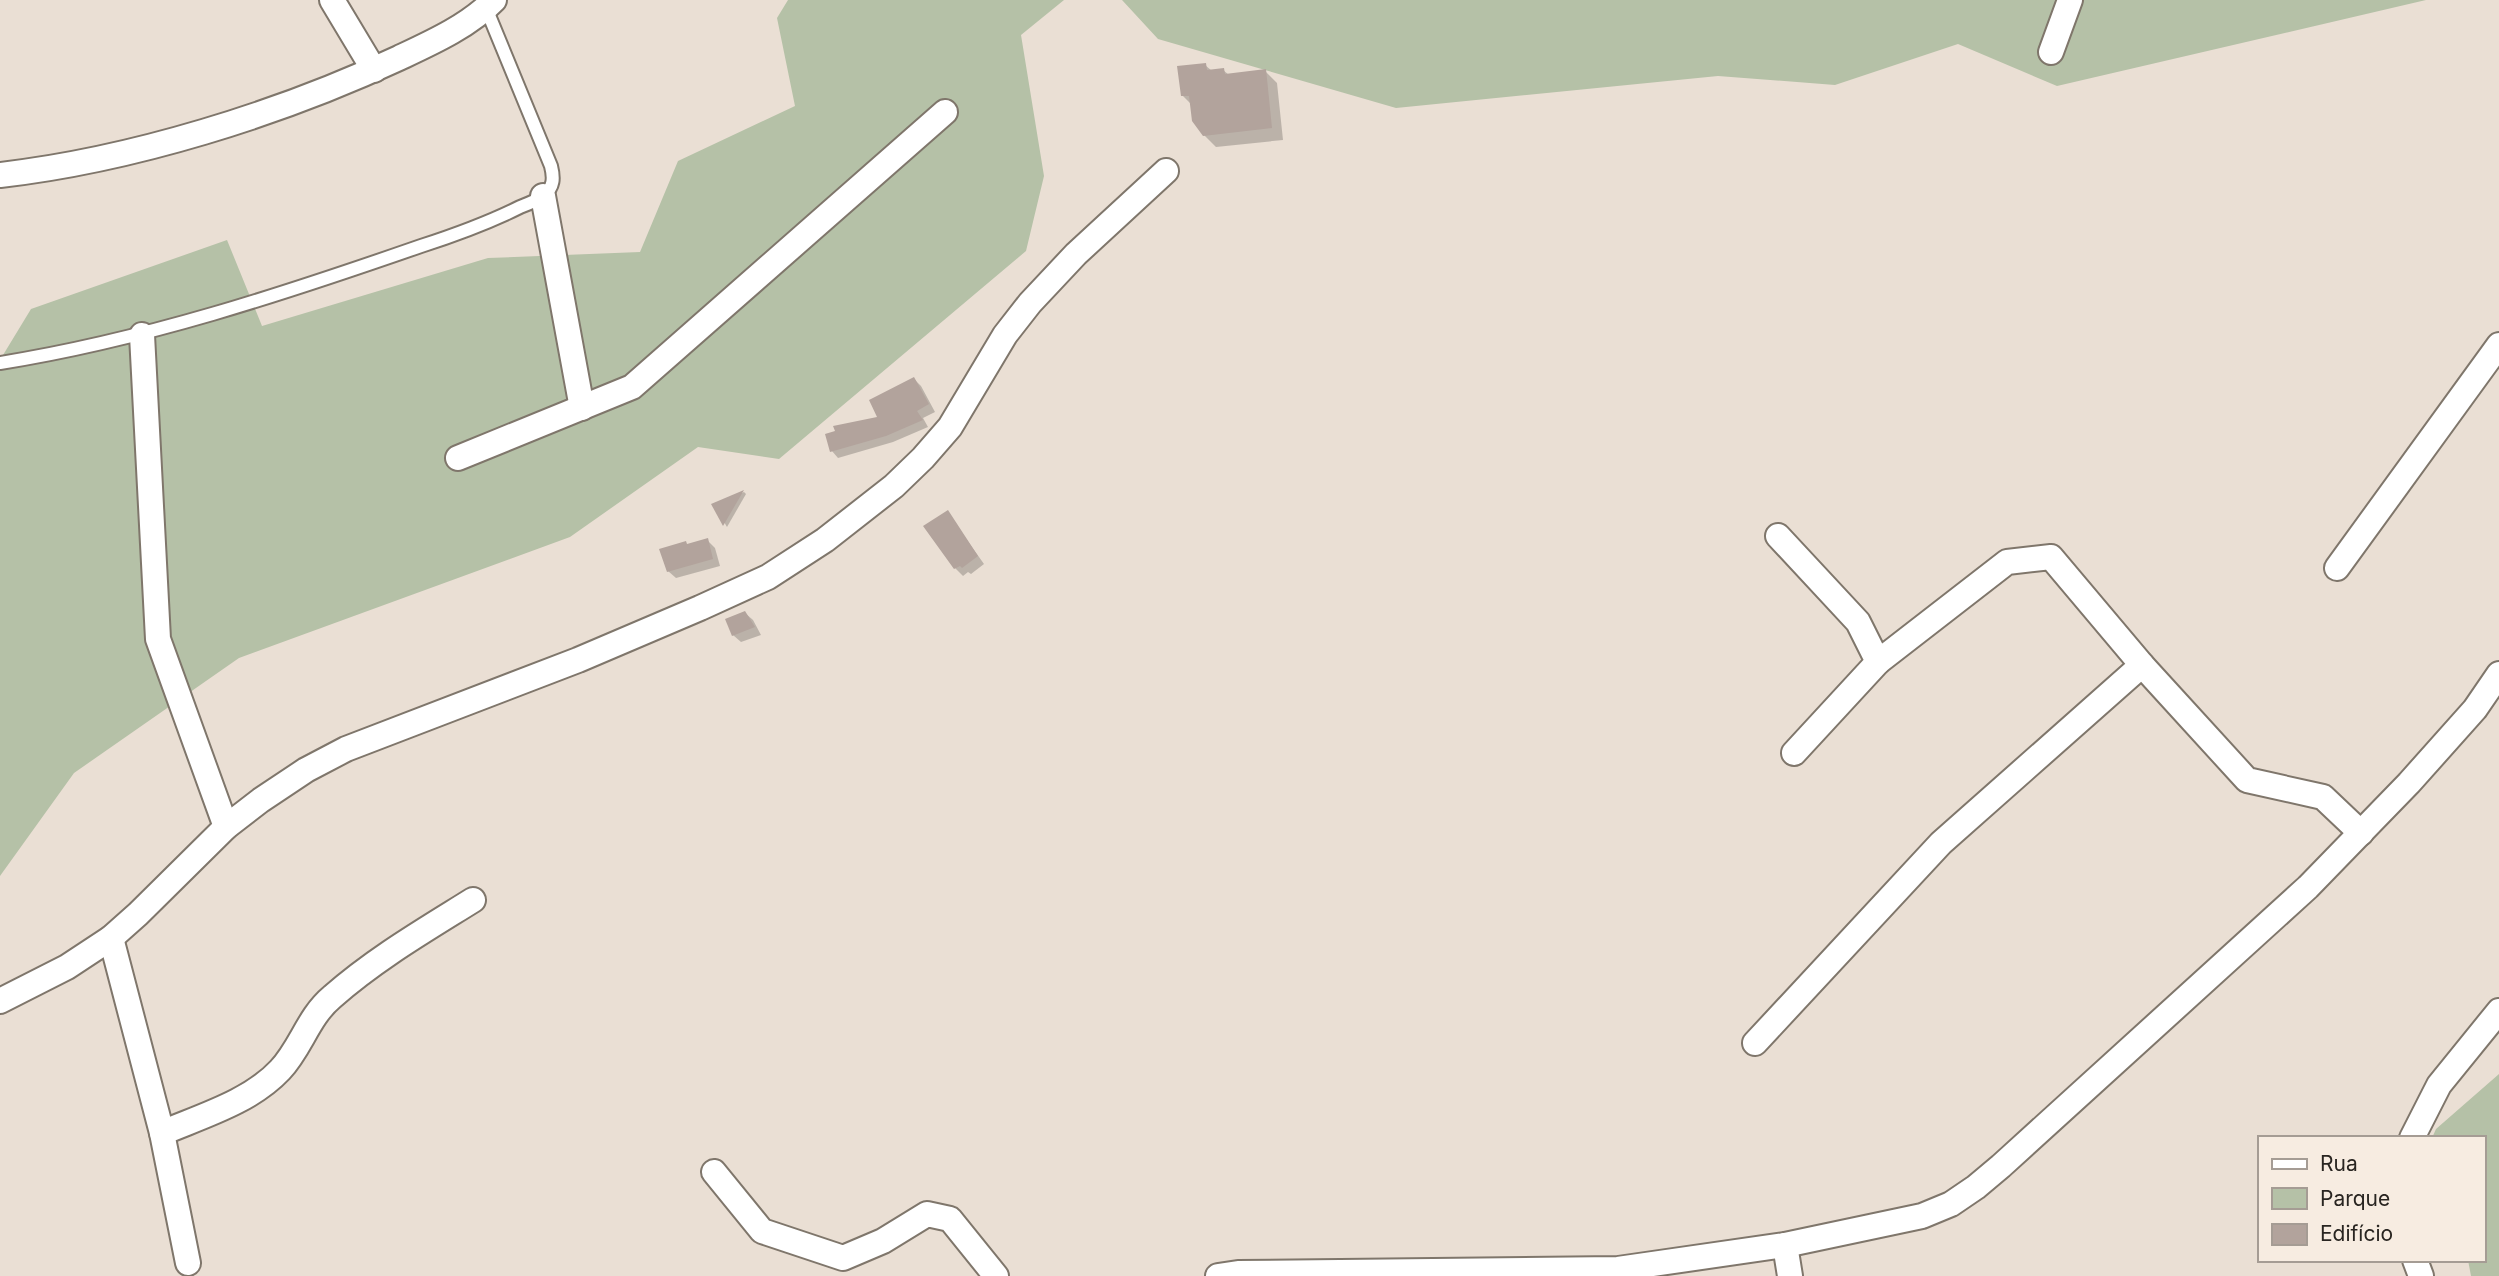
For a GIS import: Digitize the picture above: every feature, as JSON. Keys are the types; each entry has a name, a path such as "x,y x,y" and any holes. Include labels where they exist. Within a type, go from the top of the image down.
{"street":[{"path":"332,0 374,70"},
{"path":"2051,52 2070,0"},
{"path":"0,175 66,166 188,135 305,98 432,43 490,4"},
{"path":"458,458 632,387 945,112"},
{"path":"0,1001 67,967 111,938 226,827 306,770 346,749 578,660 700,608 768,577 825,540 894,486 923,458 950,427 1005,335 1030,303 1076,254 1166,171"},
{"path":"543,196 582,408"},
{"path":"142,335 158,639 226,827"},
{"path":"2337,568 2499,345"},
{"path":"1778,536 1858,622 1878,662"},
{"path":"1794,753 1878,662 2007,562 2051,557 2142,664 2247,780 2323,797 2361,833"},
{"path":"1755,1043 1941,843 2142,664"},
{"path":"1218,1276 1238,1273 1619,1272 1785,1245 1922,1216 1951,1204 1976,1187 2308,887 2475,709 2499,674"},
{"path":"162,1133 246,1097 265,1084 289,1059 315,1015 332,997 395,948 473,900"},
{"path":"111,938 162,1133 188,1264"},
{"path":"2413,1136 2439,1085 2499,1011"},
{"path":"714,1172 762,1231 843,1258 883,1241 927,1214 950,1219 996,1276"},
{"path":"1785,1245 1790,1276"}],"lane":[{"path":"0,363 142,335 372,264 487,223 543,196 551,187 554,178 551,166 490,4"}],"green space":[{"path":"788,0 1064,0 1021,35 1044,176 1026,251 779,459 698,447 570,537 239,658 74,773 0,876 0,360 31,309 227,240 262,326 488,258 640,252 678,161 795,106 777,18"},
{"path":"1122,0 2426,0 2057,86 1958,44 1835,85 1718,76 1396,108 1158,39"},
{"path":"2499,1074 2499,1276 2471,1276 2468,1262 2485,1262 2485,1136 2433,1136 2436,1129"}],"building":[{"path":"1206,63 1207,70 1224,68 1225,74 1266,69 1272,128 1203,136 1192,121 1189,96 1181,96 1177,66"},
{"path":"914,377 929,404 917,411 923,420 886,436 830,452 825,434 835,431 833,426 877,417 869,400"},
{"path":"744,490 723,526 711,504"},
{"path":"948,510 978,556 962,568 960,566 954,569 923,526"},
{"path":"708,538 713,559 667,572 659,549"},
{"path":"745,611 755,627 732,636 725,619"}]}
